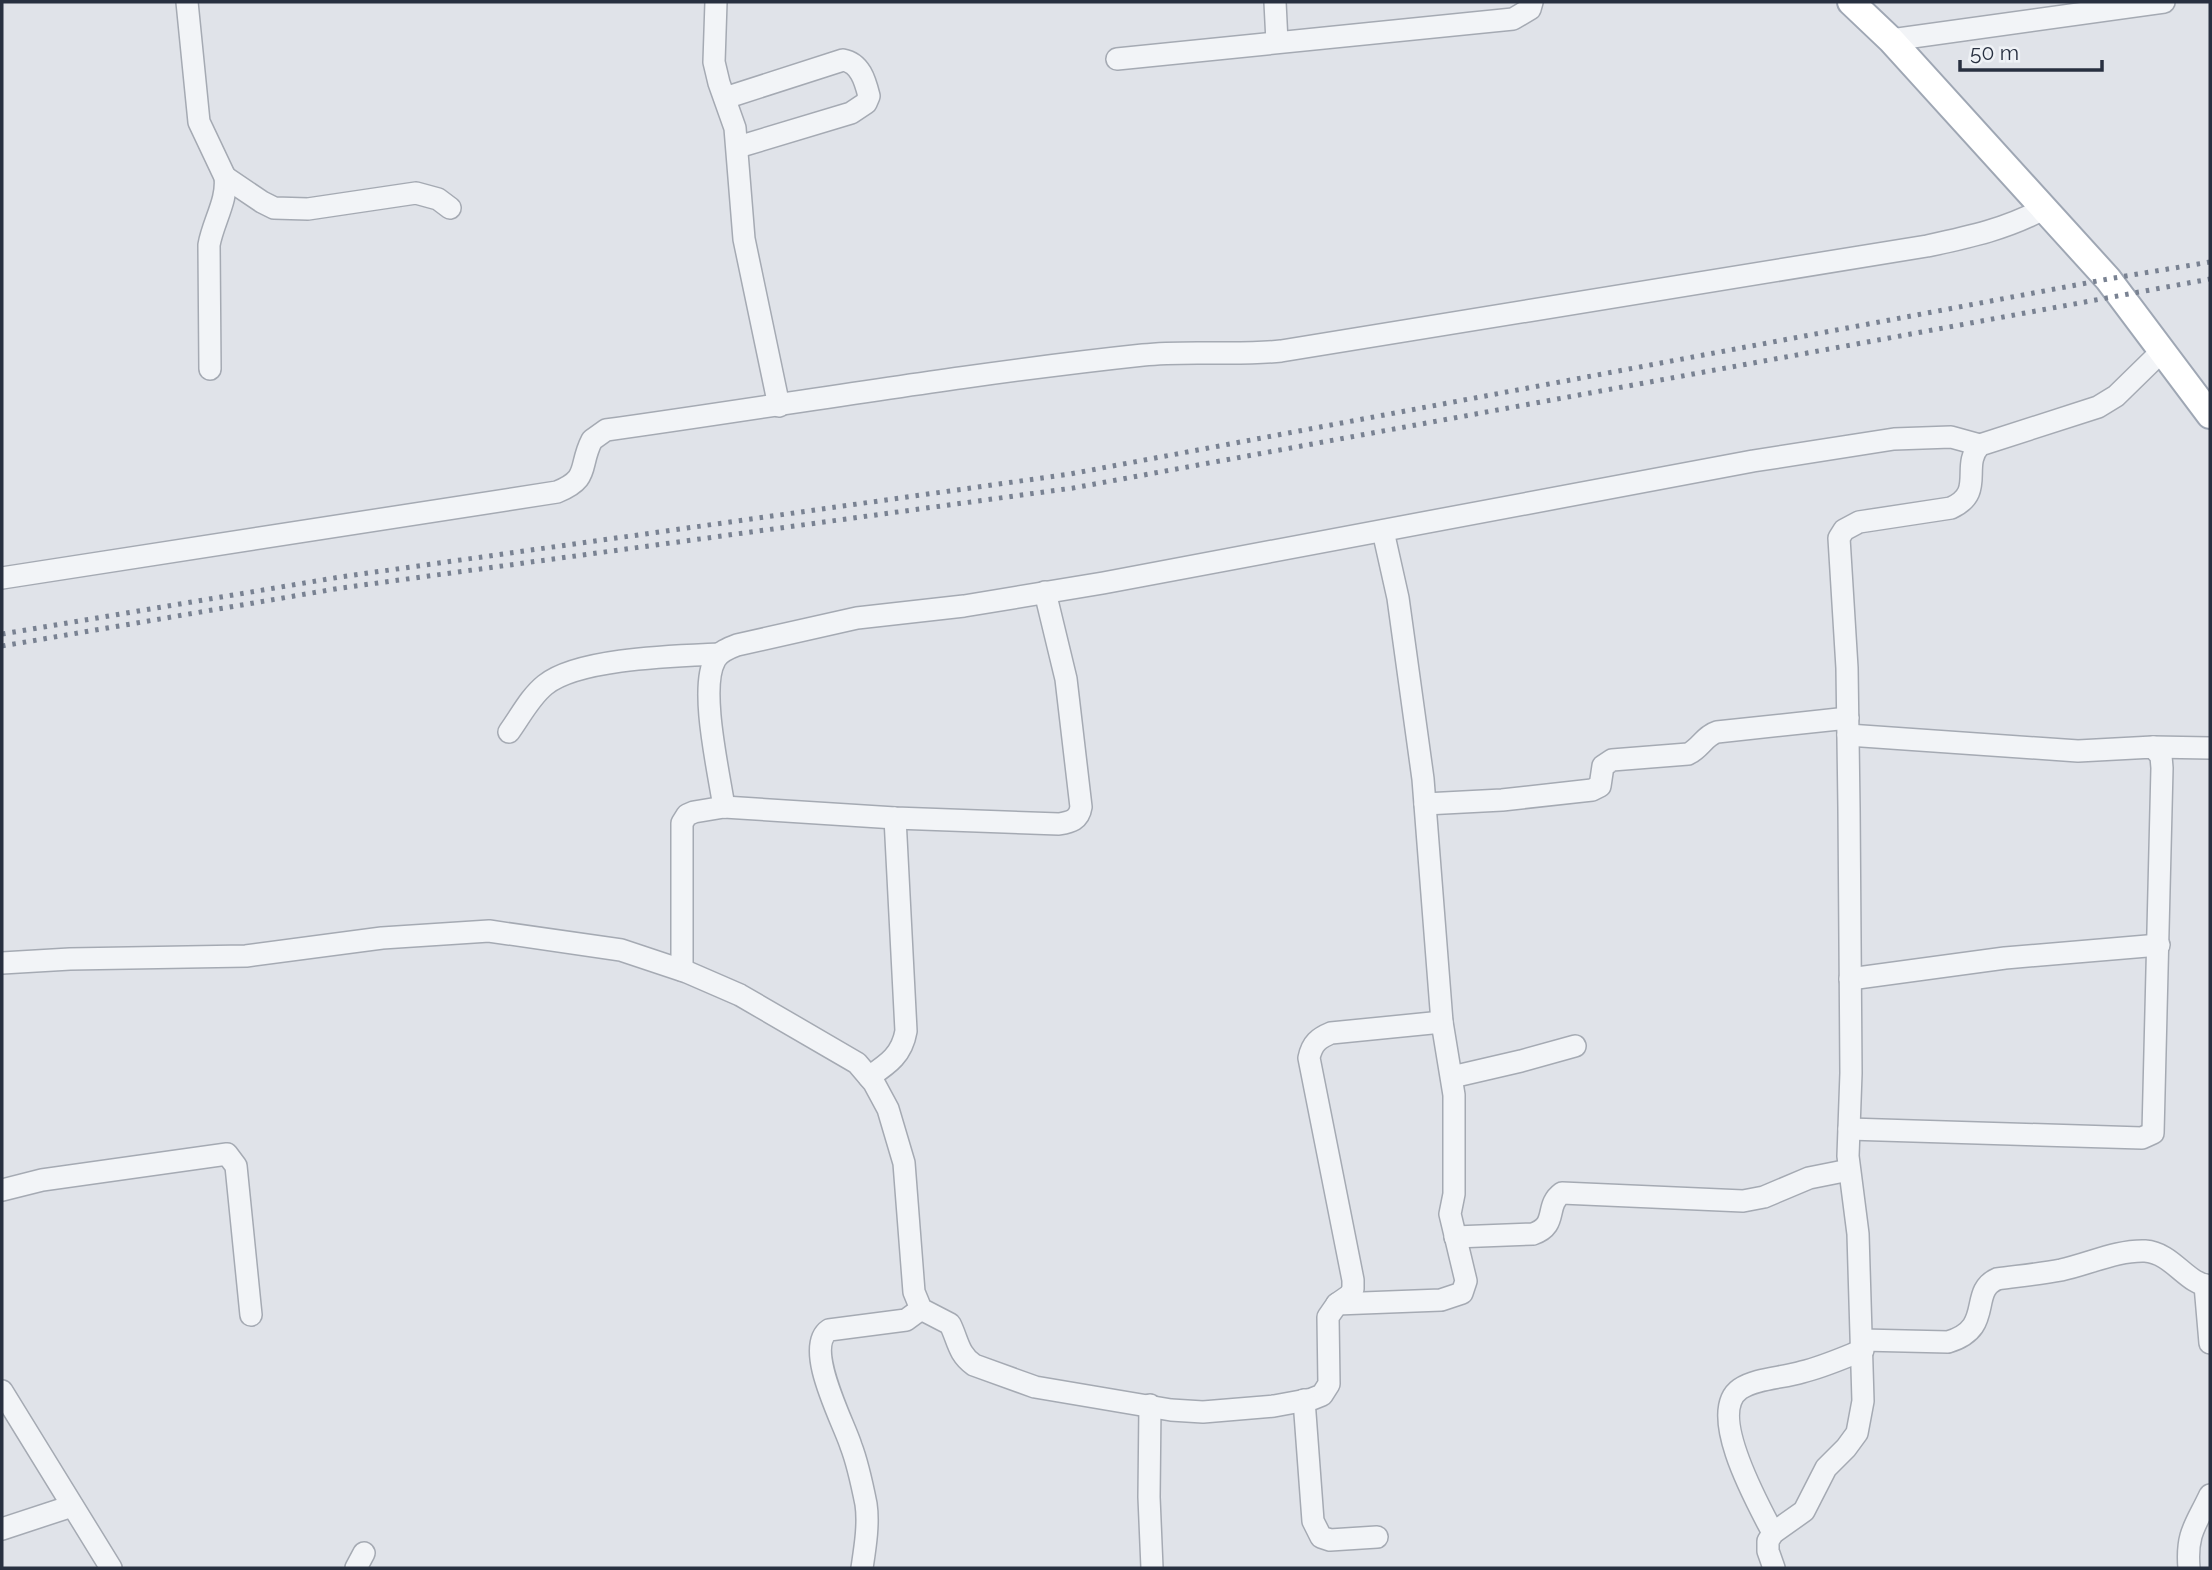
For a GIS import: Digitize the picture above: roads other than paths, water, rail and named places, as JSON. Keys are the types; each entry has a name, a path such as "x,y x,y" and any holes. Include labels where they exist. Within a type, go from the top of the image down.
{"main road":[{"path":"1851,2 1891,40 2121,294 2161,352 2210,415"}],"street":[{"path":"187,2 199,122 225,177 226,186 212,226 209,244 210,369"},
{"path":"716,2 713,51 719,83 735,128 744,239 779,406"},
{"path":"1275,2 1277,42"},
{"path":"1117,59 1513,19 1530,9 1532,2"},
{"path":"1891,40 2164,2"},
{"path":"725,98 842,60 857,66 869,96 866,103 851,113 738,148"},
{"path":"225,177 274,208 308,209 416,193 438,198 450,208"},
{"path":"2,578 557,492 577,481 582,474 592,440 606,430 779,406 1000,370 1135,355 1256,354 1282,351 1927,246 1988,233 2021,222 2045,208"},
{"path":"1774,1568 1768,1551 1773,1533 1804,1511 1819,1478 1857,1433 1863,1401 1858,1234 1849,1170 1848,726 1839,538 1844,530 1859,522 1951,508 1961,503 1970,491 1973,452 1980,445 2098,407 2116,396 2161,352"},
{"path":"509,732 545,685 558,676 579,669 635,660 719,654 737,645 857,618 964,606 1045,593 1753,461 1894,439 1951,438 1980,445"},
{"path":"1337,1304 1441,1300 1456,1297 1465,1288 1466,1281 1450,1214 1454,1178 1455,1107 1443,1022 1423,779 1400,608 1382,531"},
{"path":"682,970 682,823 687,815 694,812 724,807 895,818 1059,824 1076,820 1080,814 1080,793 1066,679 1045,593"},
{"path":"719,654 710,674 710,696 712,730 724,807"},
{"path":"1425,804 1502,800 1592,790 1602,783 1603,766 1612,760 1688,754 1699,748 1707,736 1717,732 1848,726 2078,751 2153,747 2210,748"},
{"path":"1849,1129 2142,1138 2150,1136 2154,1128 2162,768 2161,756 2153,747"},
{"path":"869,1077 896,1057 904,1046 906,1031 895,818"},
{"path":"2,963 246,956 382,938 489,931 621,950 682,970 740,995 857,1063 869,1077 888,1110 904,1163 912,1283 921,1309 950,1324 962,1354 974,1365 1035,1387 1171,1410 1203,1412 1274,1406 1304,1400 1322,1395 1329,1384 1327,1326 1332,1310 1350,1295 1353,1280 1309,1058 1311,1048 1315,1042 1331,1033 1443,1022"},
{"path":"1850,979 2005,958 2159,946"},
{"path":"1452,1077 1575,1045"},
{"path":"2,1190 42,1180 227,1154 236,1166 251,1315"},
{"path":"1455,1237 1533,1234 1542,1231 1550,1221 1553,1203 1562,1193 1743,1201 1764,1197 1809,1178 1849,1170"},
{"path":"1773,1533 1742,1472 1733,1447 1729,1406 1734,1395 1748,1385 1802,1373 1862,1345 1948,1342 1960,1338 1968,1333 1978,1319 1985,1287 1991,1282 2145,1251 2160,1254 2208,1285 2210,1343"},
{"path":"862,1568 866,1507 851,1444 824,1374 820,1340 828,1330 906,1320 921,1309"},
{"path":"2,1391 111,1568"},
{"path":"1304,1400 1316,1530 1321,1537 1330,1540 1377,1536"},
{"path":"1150,1405 1149,1497 1152,1568"},
{"path":"2189,1568 2188,1545 2192,1527 2210,1496"},
{"path":"2,1529 72,1506"}],"railway":[{"path":"2,634 340,577 1070,474 2210,262"},
{"path":"2,646 341,588 1073,488 2210,279"}]}
